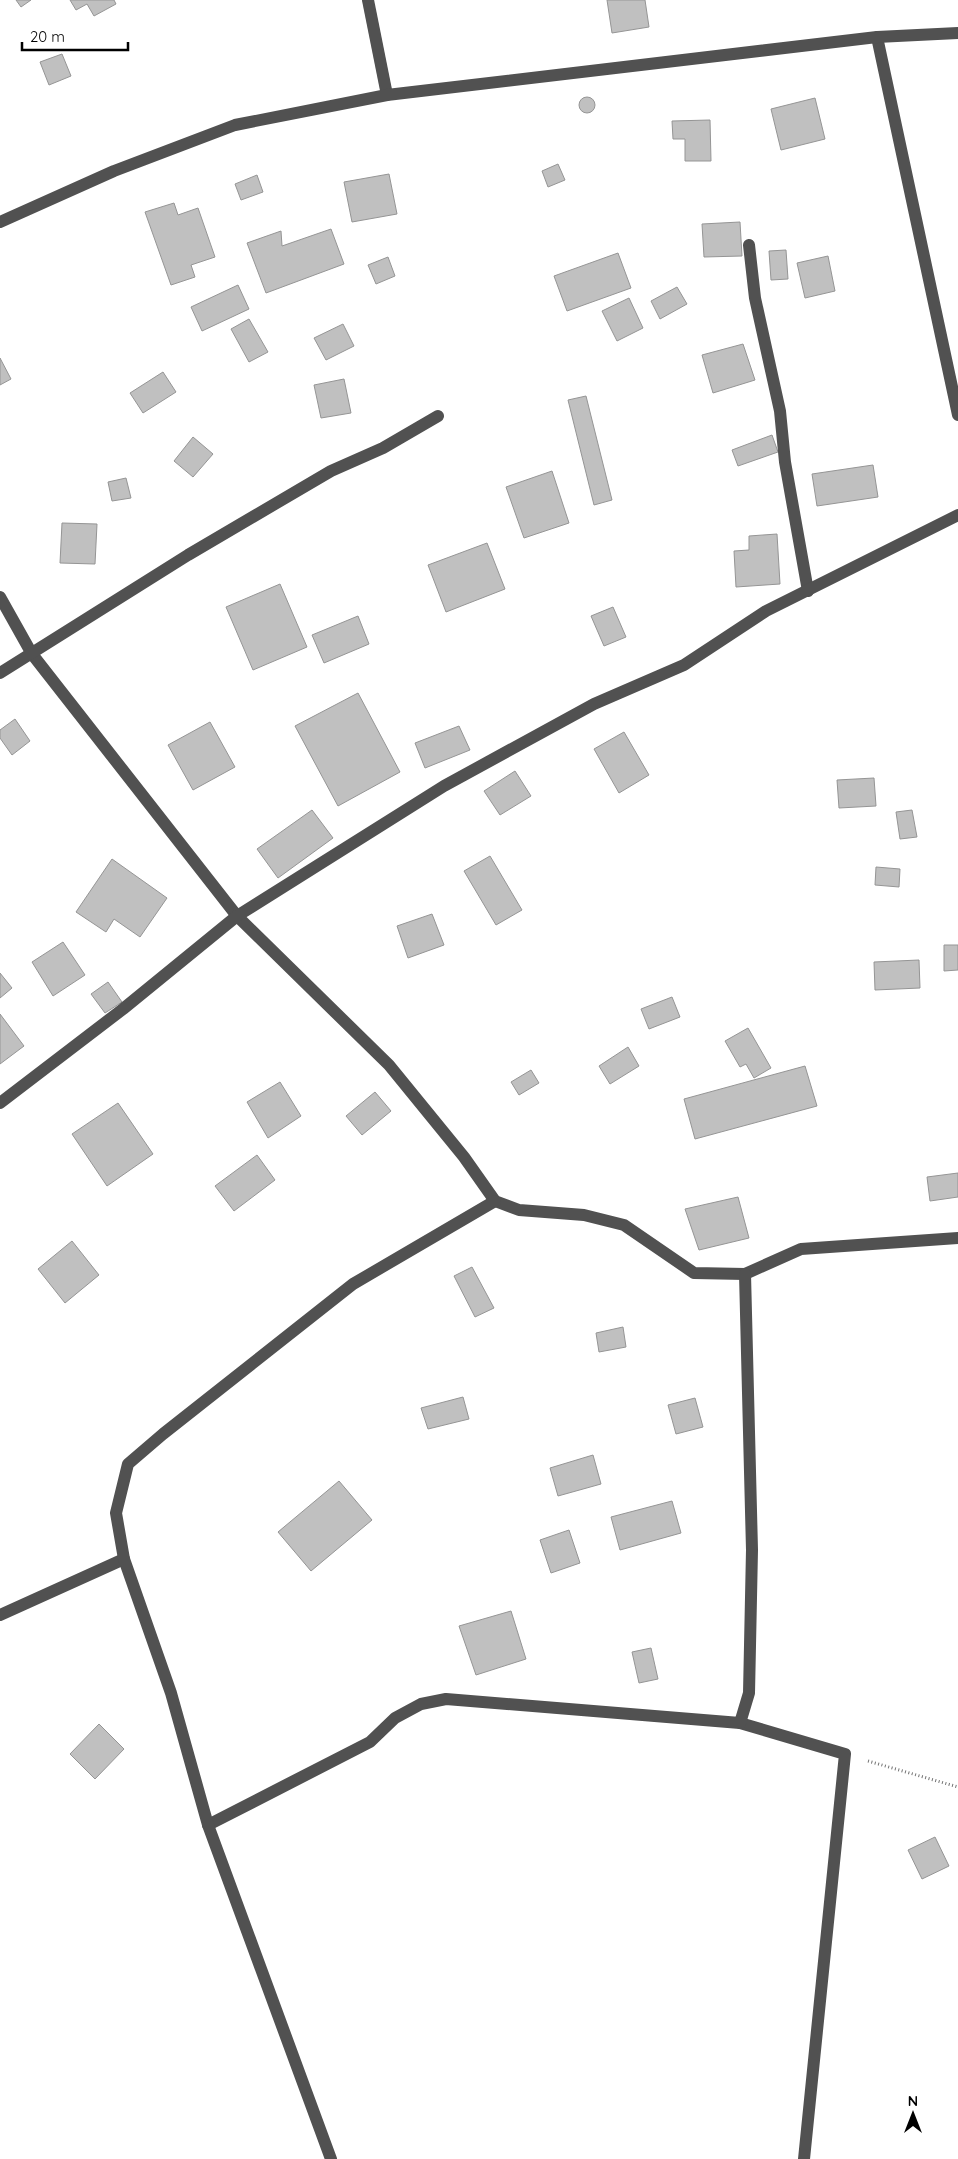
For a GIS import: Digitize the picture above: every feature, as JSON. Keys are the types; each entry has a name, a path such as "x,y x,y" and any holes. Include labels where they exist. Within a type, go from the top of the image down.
{"street":[{"path":"368,0 387,95"},
{"path":"0,222 114,171 235,125 387,95 877,37 958,33"},
{"path":"877,37 958,415"},
{"path":"749,245 755,298 780,411 785,462 808,591"},
{"path":"0,673 205,545 332,471 383,448 438,416"},
{"path":"0,1103 123,1009 237,916 444,786 594,704 684,665 766,610 958,516"},
{"path":"0,597 32,654 237,916 389,1065 464,1157 495,1201 519,1210 584,1215 624,1225 694,1273 745,1274 801,1249 958,1238"},
{"path":"331,2159 208,1825 171,1693 124,1559 116,1513 128,1464 353,1284 495,1201"},
{"path":"740,1723 749,1693 752,1550 745,1274"},
{"path":"0,1615 124,1559"},
{"path":"208,1825 370,1742 395,1718 421,1704 446,1698 740,1723 845,1754 804,2159"}],"path":[{"path":"845,1754 958,1787"}],"building":[{"path":"16,0 31,0 21,7"},
{"path":"70,0 114,0 116,4 94,16 87,4 76,10"},
{"path":"607,0 645,0 649,27 612,33"},
{"path":"62,54 71,76 49,85 40,62"},
{"path":"587,97 593,99 595,105 593,111 587,113 581,111 579,105 581,99"},
{"path":"815,98 825,139 781,150 771,109"},
{"path":"710,120 711,161 685,161 685,139 673,139 672,121"},
{"path":"558,164 565,180 548,187 542,171"},
{"path":"389,174 397,214 352,222 344,182"},
{"path":"257,175 263,192 241,200 235,184"},
{"path":"174,203 178,215 198,208 215,257 191,265 195,277 171,285 145,212"},
{"path":"740,222 742,256 704,257 702,224"},
{"path":"331,229 344,264 266,293 247,243 281,231 282,246"},
{"path":"786,250 788,279 771,280 769,251"},
{"path":"618,253 631,288 567,311 554,276"},
{"path":"828,256 835,291 805,298 797,263"},
{"path":"388,257 395,276 376,284 368,265"},
{"path":"238,285 249,309 202,331 191,307"},
{"path":"677,287 687,304 660,319 651,301"},
{"path":"629,298 643,328 617,341 602,311"},
{"path":"249,319 268,352 249,362 231,329"},
{"path":"343,324 354,346 326,360 314,338"},
{"path":"743,344 755,380 713,393 702,355"},
{"path":"0,358 11,379 0,385"},
{"path":"163,372 176,392 143,413 130,393"},
{"path":"344,379 351,413 321,418 314,385"},
{"path":"586,396 612,500 594,505 568,400"},
{"path":"772,435 778,452 738,466 732,450"},
{"path":"193,437 213,454 193,477 174,461"},
{"path":"873,465 878,497 817,506 812,474"},
{"path":"552,471 569,523 524,538 506,487"},
{"path":"126,478 131,498 112,501 108,482"},
{"path":"62,523 97,524 95,564 60,563"},
{"path":"777,534 780,584 736,587 734,551 749,550 749,536"},
{"path":"487,543 505,589 446,612 428,565"},
{"path":"280,584 307,647 253,670 226,607"},
{"path":"613,607 626,637 604,646 591,616"},
{"path":"358,616 369,644 324,663 312,635"},
{"path":"358,693 400,772 338,806 295,726"},
{"path":"15,719 30,741 12,755 0,738 0,730"},
{"path":"210,722 235,767 193,790 168,745"},
{"path":"459,726 470,750 425,768 415,743"},
{"path":"624,732 649,775 619,793 594,749"},
{"path":"515,771 531,796 500,815 484,791"},
{"path":"874,778 876,806 839,808 837,780"},
{"path":"312,810 333,838 278,878 257,849"},
{"path":"912,810 917,837 900,839 896,812"},
{"path":"490,856 522,910 496,925 464,871"},
{"path":"112,859 167,898 140,937 114,919 106,932 76,912"},
{"path":"876,867 900,869 899,887 875,885"},
{"path":"432,914 444,945 408,958 397,926"},
{"path":"63,942 85,975 53,996 32,962"},
{"path":"944,945 958,945 958,970 944,971"},
{"path":"919,960 920,988 875,990 874,962"},
{"path":"0,973 12,988 0,998"},
{"path":"108,982 122,1002 105,1013 91,994"},
{"path":"672,997 680,1017 649,1029 641,1009"},
{"path":"0,1014 24,1046 0,1064"},
{"path":"748,1028 771,1068 754,1078 746,1064 740,1067 725,1041"},
{"path":"628,1047 639,1066 610,1084 599,1066"},
{"path":"805,1066 817,1106 695,1139 684,1099"},
{"path":"531,1070 539,1083 519,1095 511,1082"},
{"path":"280,1082 301,1116 268,1138 247,1102"},
{"path":"375,1092 391,1111 362,1135 346,1116"},
{"path":"118,1103 153,1154 107,1186 72,1134"},
{"path":"257,1155 275,1180 234,1211 215,1186"},
{"path":"958,1173 958,1197 930,1201 927,1177"},
{"path":"738,1197 749,1238 699,1250 685,1209"},
{"path":"72,1241 99,1275 65,1303 38,1269"},
{"path":"472,1267 494,1308 475,1317 454,1276"},
{"path":"623,1327 626,1347 599,1352 596,1333"},
{"path":"463,1397 469,1419 428,1429 421,1408"},
{"path":"695,1398 703,1427 676,1434 668,1405"},
{"path":"593,1455 601,1484 558,1496 550,1468"},
{"path":"339,1481 372,1520 311,1571 278,1532"},
{"path":"672,1501 681,1533 620,1550 611,1517"},
{"path":"569,1530 580,1563 551,1573 540,1540"},
{"path":"511,1611 526,1659 476,1675 459,1626"},
{"path":"651,1648 658,1679 639,1683 632,1652"},
{"path":"99,1724 124,1749 95,1779 70,1754"},
{"path":"935,1837 949,1866 922,1879 908,1850"}]}
